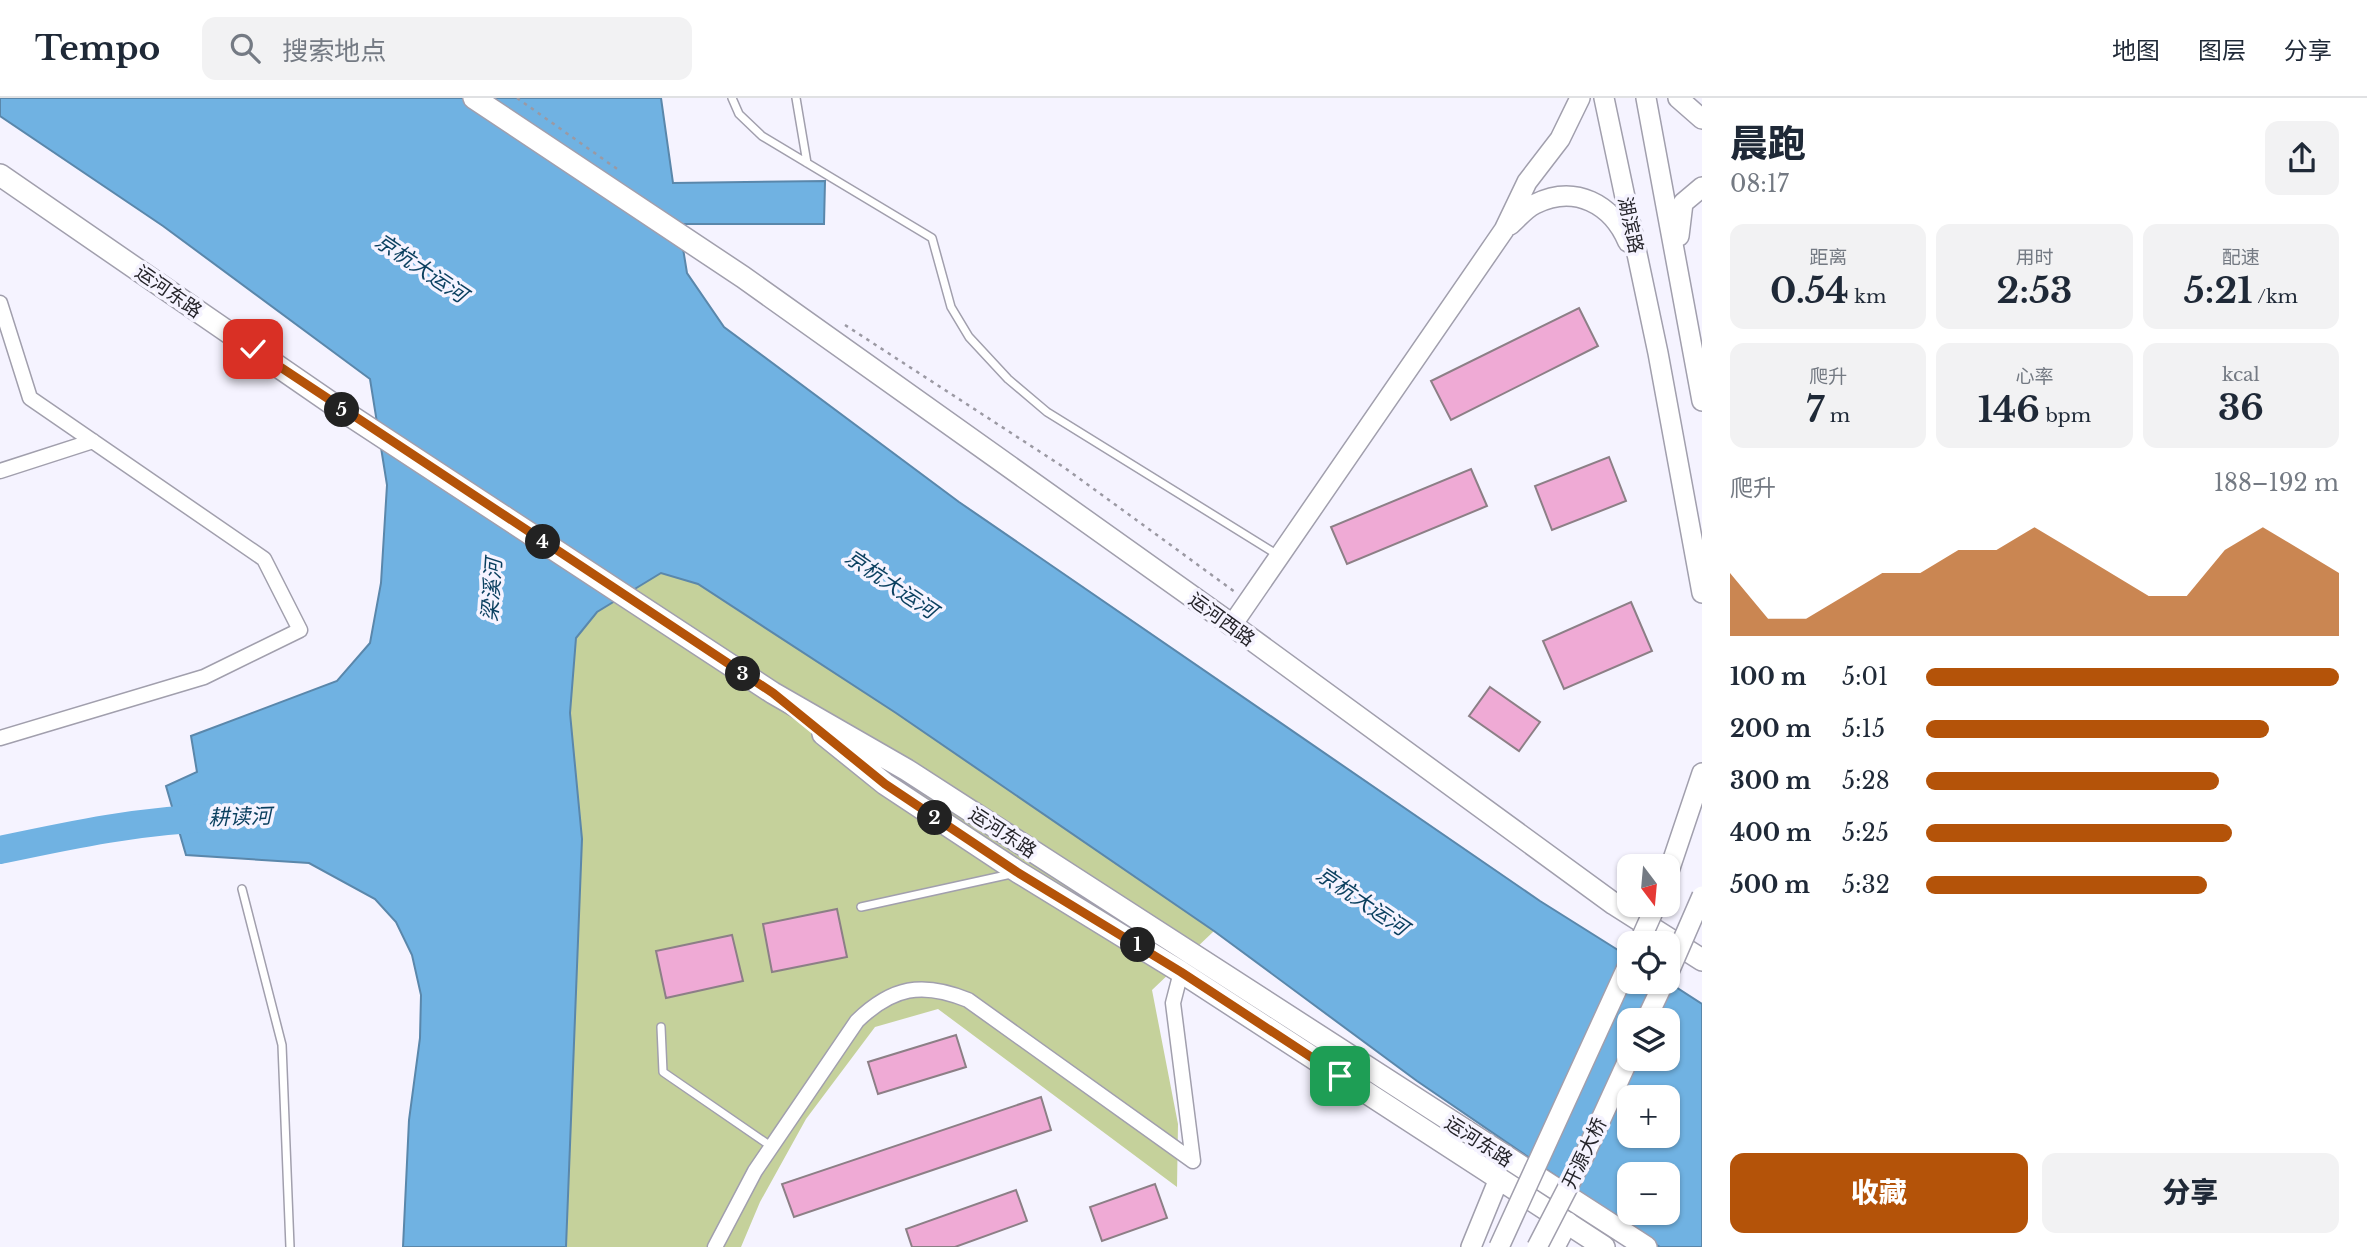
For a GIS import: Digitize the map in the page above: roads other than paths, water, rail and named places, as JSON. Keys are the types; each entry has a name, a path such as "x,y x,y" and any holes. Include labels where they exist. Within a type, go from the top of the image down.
{"main road":[{"name":"运河西路","path":"474,98 743,277 1232,625 1614,904 1702,960"},
{"path":"1232,625 1504,230 1527,182 1560,139 1580,98"},
{"name":"湖滨路","path":"1604,98 1658,353 1702,593"},
{"name":"湖滨路","path":"1646,98 1702,401"},
{"path":"1678,98 1702,119"},
{"name":"运河东路","path":"0,175 337,407 773,693 906,770 1646,1247"},
{"path":"1681,286 1678,227 1683,203 1702,187"},
{"path":"1504,230 1535,204 1565,195 1596,201 1620,222 1641,272"},
{"name":"运河东路","path":"773,693 885,784 1017,872 1181,972 1498,1181 1568,1222 1604,1247"},
{"path":"1675,854 1702,772"},
{"path":"1680,946 1702,896"},
{"path":"1499,1247 1617,989"},
{"name":"开源大桥","path":"1537,1247 1585,1154 1623,1071"},
{"path":"1471,1247 1498,1181"},
{"path":"1555,1247 1568,1222"}],"street":[{"path":"0,303 30,398 264,559 300,630 204,677 0,737"},
{"path":"0,471 93,441"},
{"path":"715,1247 734,1209 772,1147 857,1021 876,1003 897,993 919,988 945,990 968,1000 1193,1161 1173,1003 1181,972"}],"lane":[{"path":"732,98 739,114 762,136 932,238 951,307 969,337 1008,379 1047,412 1279,556"},
{"path":"796,98 807,163"},
{"path":"861,906 1017,872"},
{"path":"242,890 282,1045 290,1247"},
{"path":"661,1027 663,1072 772,1147"}],"water":[{"path":"0,98 661,98 673,183 825,181 824,224 679,224 687,273 724,327 959,502 1540,901 1617,949 1617,994 1680,994 1680,990 1702,1004 1702,1247 1660,1247 1628,1225 1680,1225 1680,1162 1617,1162 1617,1218 1417,1081 1214,931 896,713 698,584 661,573 597,612 576,638 570,713 582,839 566,1247 403,1247 409,1120 420,1038 421,995 412,955 396,922 375,899 309,863 186,855 166,786 197,772 191,736 337,681 370,643 381,583 387,485 370,379 163,226 0,116"}],"waterway":[{"name":"耕读河","path":"0,850 133,825 213,818"}],"water label":[{"name":"京杭大运河","path":"421,268"},
{"name":"京杭大运河","path":"891,584"},
{"name":"梁溪河","path":"492,590"},
{"name":"京杭大运河","path":"1362,901"}]}
